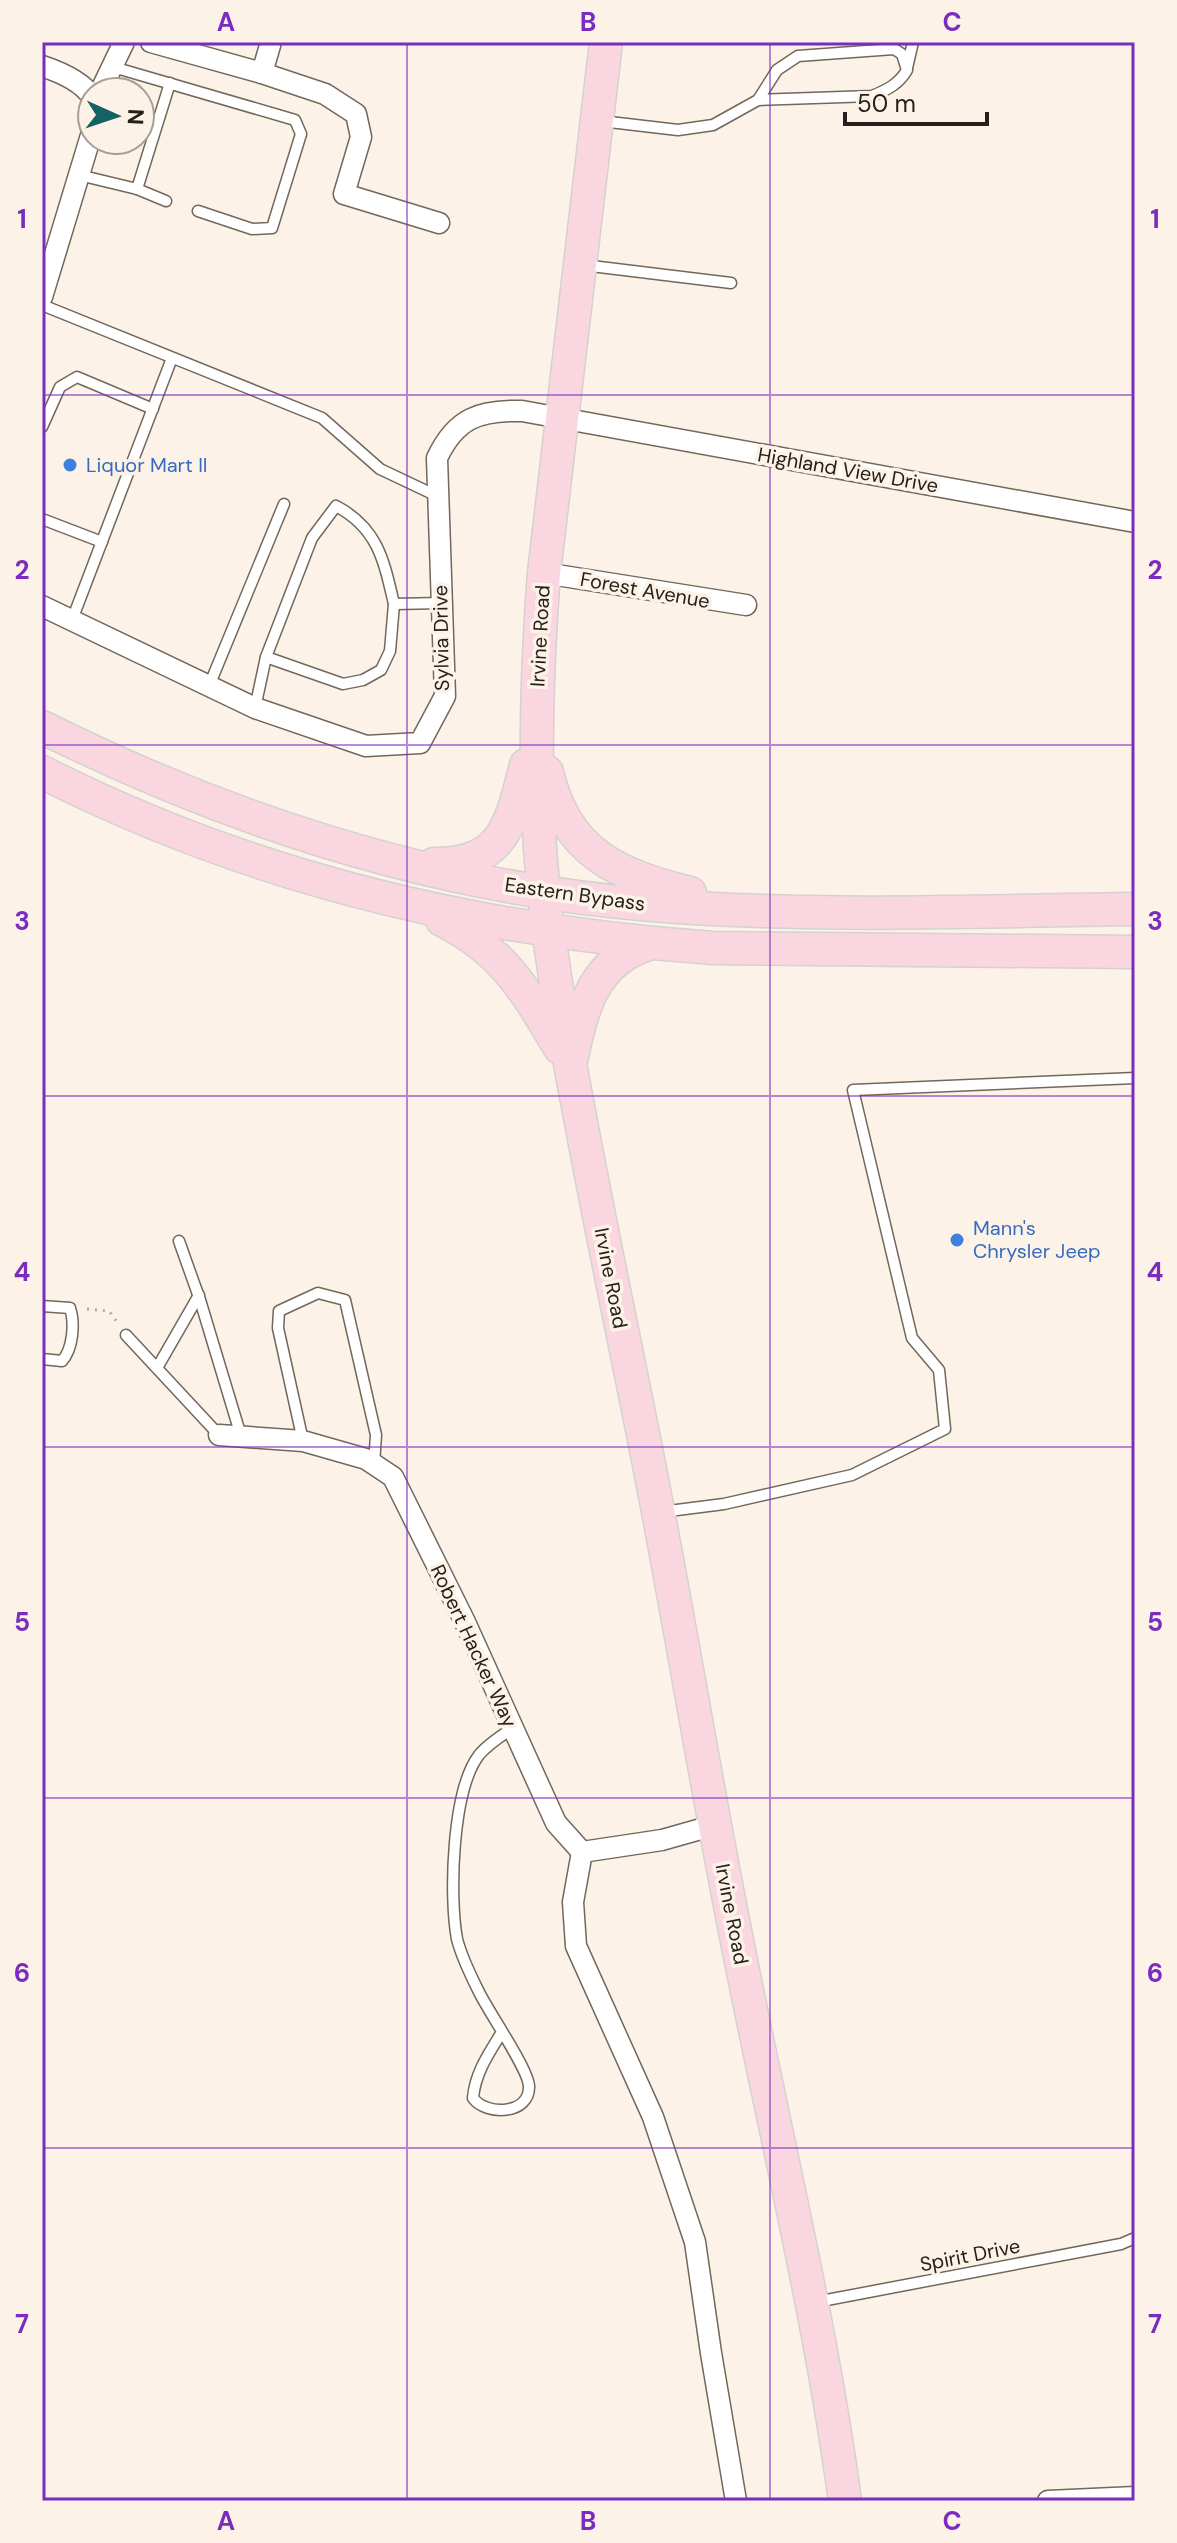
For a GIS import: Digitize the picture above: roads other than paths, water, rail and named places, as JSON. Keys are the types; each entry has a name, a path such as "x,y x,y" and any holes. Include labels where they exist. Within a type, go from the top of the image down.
{"main road":[{"name":"Irvine Road","path":"606,42 599,121 561,418 538,647 537,788 544,892 570,1064 659,1512 715,1825 811,2303 845,2501"},
{"name":"Eastern Bypass","path":"42,727 205,801 292,832 405,864 544,892 653,905 759,911 1135,909"},
{"path":"405,864 450,864 472,860 489,851 502,838 511,822 536,727"},
{"path":"536,727 556,804 567,825 598,858 643,880 759,911"},
{"name":"Eastern Bypass","path":"42,772 141,818 328,884 411,905 549,932 649,944 786,950 1135,952"},
{"path":"411,905 474,938 498,957 519,980 570,1064"},
{"path":"570,1064 576,1038 598,979 611,962 631,949 649,944"}],"street":[{"path":"108,76 124,42"},
{"path":"151,42 325,94 356,114 361,137 344,194 439,223"},
{"path":"262,73 271,42"},
{"path":"42,66 76,82"},
{"path":"42,297 85,156"},
{"name":"Sylvia Drive","path":"42,606 255,708 366,746 420,743 445,696 437,458 447,437 471,417 495,410 561,418"},
{"name":"Highland View Drive","path":"561,418 1135,522"},
{"name":"Forest Avenue","path":"544,573 746,605"},
{"name":"Robert Hacker Way","path":"219,1435 303,1441 366,1459 393,1477 464,1620 556,1823 582,1852"},
{"path":"715,1825 662,1840 582,1852 573,1902 576,1946 653,2117 695,2242 736,2501"},
{"path":"1048,2501 1135,2497"}],"lane":[{"path":"599,121 678,130 713,125 758,100 872,96 889,89 902,78 907,70 913,42"},
{"path":"758,100 777,70 798,56 894,49 902,54 907,70"},
{"path":"113,67 295,120 301,134 272,228 252,229 198,211"},
{"path":"137,189 170,83"},
{"path":"79,175 137,189 166,201"},
{"path":"581,265 731,283"},
{"path":"42,305 322,418 380,469 437,496"},
{"path":"72,620 172,358"},
{"path":"42,427 60,387 77,377 153,409"},
{"path":"209,686 284,504"},
{"path":"255,708 266,657 312,538 336,506 369,530 384,561 394,604 390,651 381,670 363,680 343,684 266,657"},
{"path":"42,519 102,542"},
{"path":"394,604 441,603"},
{"path":"659,1512 724,1504 852,1475 945,1429 939,1370 912,1338 853,1090 1135,1078"},
{"path":"179,1241 199,1295 241,1436"},
{"path":"303,1441 278,1328 279,1311 318,1293 345,1300 376,1435 374,1464"},
{"path":"157,1368 199,1295"},
{"path":"42,1306 70,1308 73,1316 69,1353 62,1361 42,1359"},
{"path":"126,1335 219,1435"},
{"path":"502,2032 482,2064 473,2098 486,2108 502,2112 519,2104 527,2096 529,2086 502,2032 478,1990 458,1941 451,1887 465,1787 478,1756 513,1728"},
{"name":"Spirit Drive","path":"811,2303 1121,2244 1135,2238"}],"place":[{"name":"Liquor Mart II","path":"70,465"},
{"name":"Mann's Chrysler Jeep","path":"957,1240"}]}
